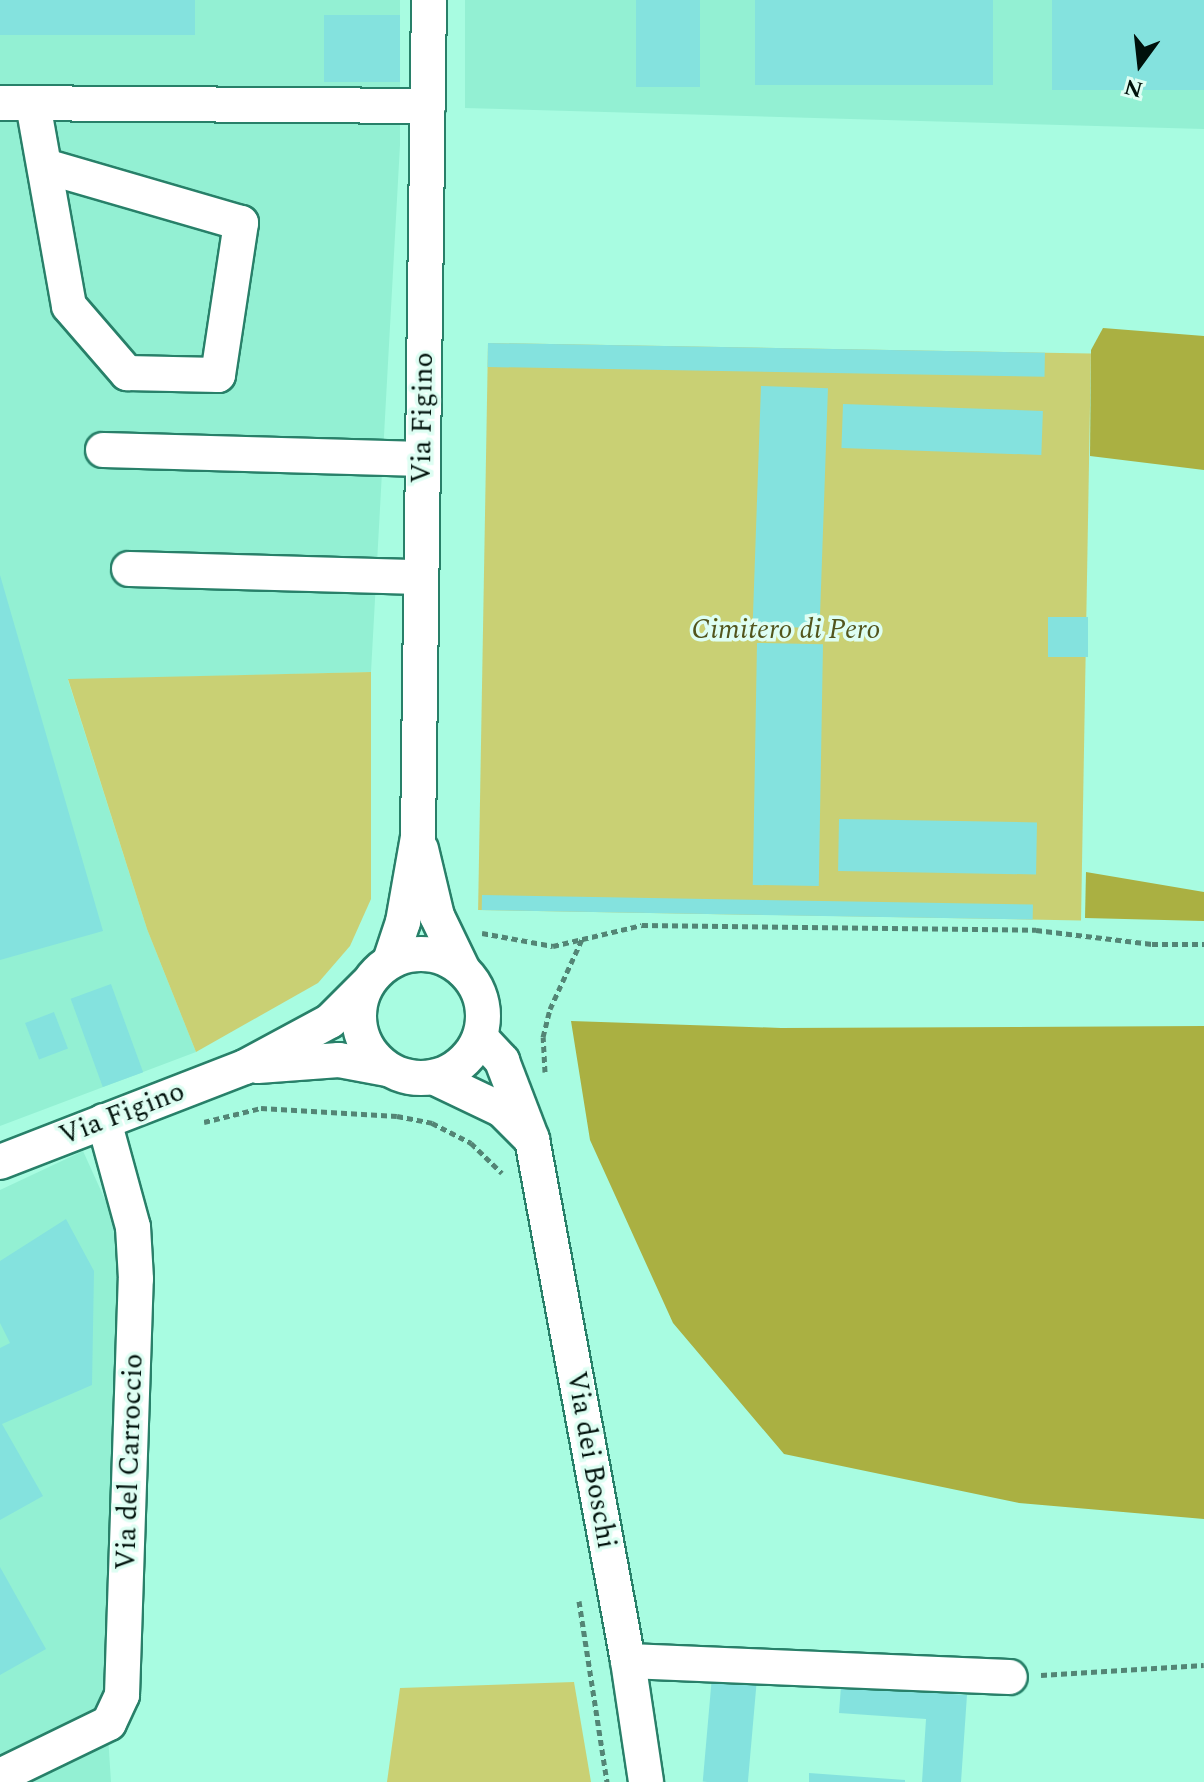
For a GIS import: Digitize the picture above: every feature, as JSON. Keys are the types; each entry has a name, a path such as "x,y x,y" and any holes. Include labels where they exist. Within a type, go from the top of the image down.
{"street":[{"name":"Via Figino","path":"0,1162 245,1067 330,1021 379,972 403,922 418,837 429,0"},
{"path":"45,166 241,223 218,375 127,373 69,306 45,166 17,104 428,106"},
{"path":"103,450 423,459"},
{"path":"129,569 421,577"},
{"name":"Via Figino","path":"418,837 437,916 463,970"},
{"path":"435,1078 464,1061 480,1037 482,1001 463,970 443,958 428,954 409,955 379,972 359,1005 358,1027 370,1054 402,1077 435,1078 502,1110 532,1139"},
{"name":"Via dei Boschi","path":"480,1037 502,1061 532,1139 628,1661 646,1782"},
{"name":"Via Figino","path":"245,1067 339,1060 387,1069"},
{"name":"Via del Carroccio","path":"0,1776 109,1723 122,1695 136,1279 133,1227 104,1121"},
{"path":"628,1661 1010,1677"}],"path":[{"path":"469,929 497,938 553,946 642,925 1036,930 1152,944 1204,944"},
{"path":"261,1108 397,1116 432,1123 471,1143 507,1180"},
{"path":"577,1589 607,1782"},
{"path":"1010,1677 1204,1665"}],"shaded area":[{"path":"0,0 400,0 400,145 371,672 68,680 147,929 196,1052 0,1126"},
{"path":"465,0 1204,0 1204,129 465,108"},
{"path":"1103,328 1204,336 1204,470 1090,456 1091,350"},
{"path":"1086,872 1204,892 1204,921 1085,918"},
{"path":"571,1021 781,1028 1204,1026 1204,1519 1019,1503 784,1454 673,1323 590,1140"},
{"path":"83,1151 122,1237 108,1735 111,1782 0,1782 0,1190"}],"green space":[{"name":"Cimitero di Pero","path":"488,343 1091,354 1081,920 478,910"},
{"path":"371,672 371,899 350,946 318,983 196,1052 147,929 68,679"},
{"path":"574,1682 591,1782 387,1782 400,1688"}],"building":[{"path":"0,0 195,0 195,35 0,35"},
{"path":"636,0 700,0 700,87 636,87"},
{"path":"755,0 993,0 993,85 755,85"},
{"path":"1052,0 1204,0 1204,90 1052,90"},
{"path":"324,15 400,15 400,82 324,82"},
{"path":"488,343 1045,353 1044,377 488,367"},
{"path":"761,386 828,388 820,628 753,626"},
{"path":"843,404 1043,411 1041,455 841,448"},
{"path":"0,575 103,931 0,960"},
{"path":"1048,617 1088,617 1088,657 1048,657"},
{"path":"757,643 823,644 819,886 753,885"},
{"path":"839,819 1037,822 1036,874 838,871"},
{"path":"482,895 1033,905 1033,920 482,910"},
{"path":"111,984 143,1072 103,1087 71,999"},
{"path":"54,1012 68,1048 39,1060 25,1023"},
{"path":"66,1219 94,1271 92,1385 2,1424 43,1496 0,1520 0,1348 10,1343 0,1323 0,1261"},
{"path":"0,1567 46,1649 0,1675"},
{"path":"712,1676 757,1680 748,1782 703,1782"},
{"path":"841,1686 967,1695 961,1782 922,1782 926,1719 839,1713"},
{"path":"809,1773 905,1780 905,1782 809,1782"}]}
